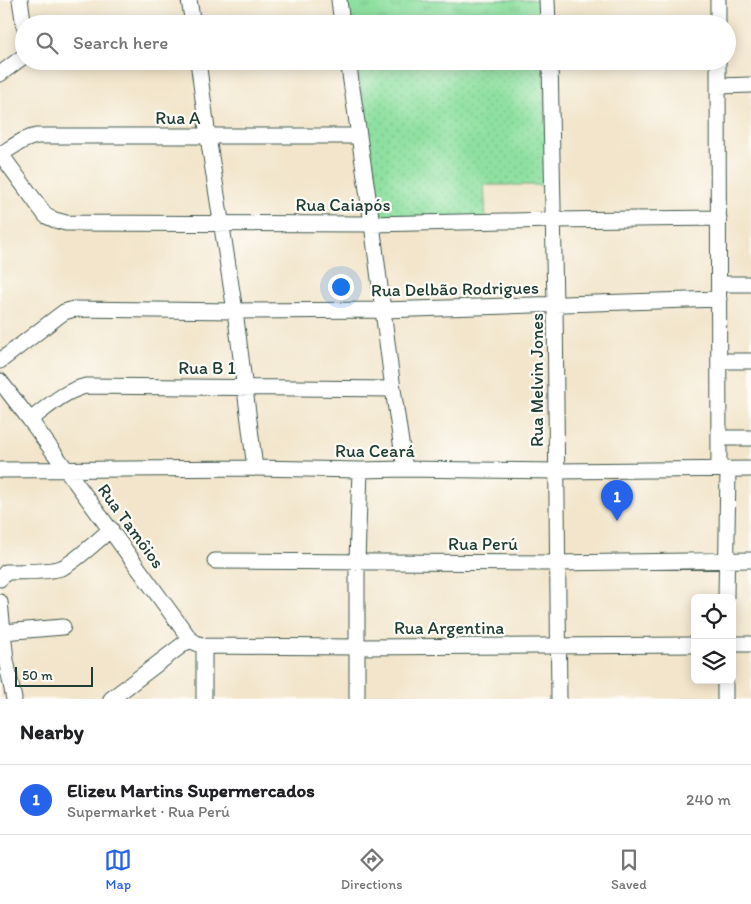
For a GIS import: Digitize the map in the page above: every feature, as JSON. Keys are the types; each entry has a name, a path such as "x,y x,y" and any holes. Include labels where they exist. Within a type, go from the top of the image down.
{"street":[{"path":"20,0 22,15"},
{"path":"189,0 192,15"},
{"path":"339,0 341,15"},
{"path":"547,0 548,15"},
{"path":"718,0 718,15"},
{"path":"0,74 15,63"},
{"path":"199,70 235,311 255,468"},
{"path":"349,70 405,469"},
{"name":"Rua Melvin Jones","path":"550,70 555,305 559,699"},
{"path":"718,70 719,438 723,469 727,561 726,594"},
{"path":"718,86 751,85"},
{"name":"Rua A","path":"1,153 29,137 36,136 359,136"},
{"name":"Rua Caiapós","path":"1,153 46,216 66,223 372,224 719,218"},
{"path":"719,284 751,284"},
{"name":"Rua Delbão Rodrigues","path":"0,361 64,312 74,310 383,310 719,299"},
{"path":"719,361 751,361"},
{"name":"Rua Tamôios","path":"0,381 111,529 190,639 204,646"},
{"name":"Rua B 1","path":"30,420 63,395 86,386 393,389"},
{"path":"719,438 751,438"},
{"name":"Rua Ceará","path":"0,470 255,468 556,471 751,469"},
{"path":"357,699 357,562 360,470"},
{"path":"1,578 6,572 63,568 111,529"},
{"name":"Rua Perú","path":"215,561 557,563 751,560"},
{"path":"0,602 3,661 14,699"},
{"path":"3,632 63,627"},
{"path":"111,699 190,639"},
{"path":"736,644 751,644"},
{"name":"Rua Argentina","path":"204,646 691,645"},
{"path":"204,646 204,699"},
{"path":"725,684 725,699"}],"green space":[{"path":"347,0 542,0 543,15 349,15"},
{"path":"358,70 543,70 549,185 484,185 486,219 379,219"}],"place":[{"name":"Elizeu Martins Supermercados","path":"617,521"}]}
